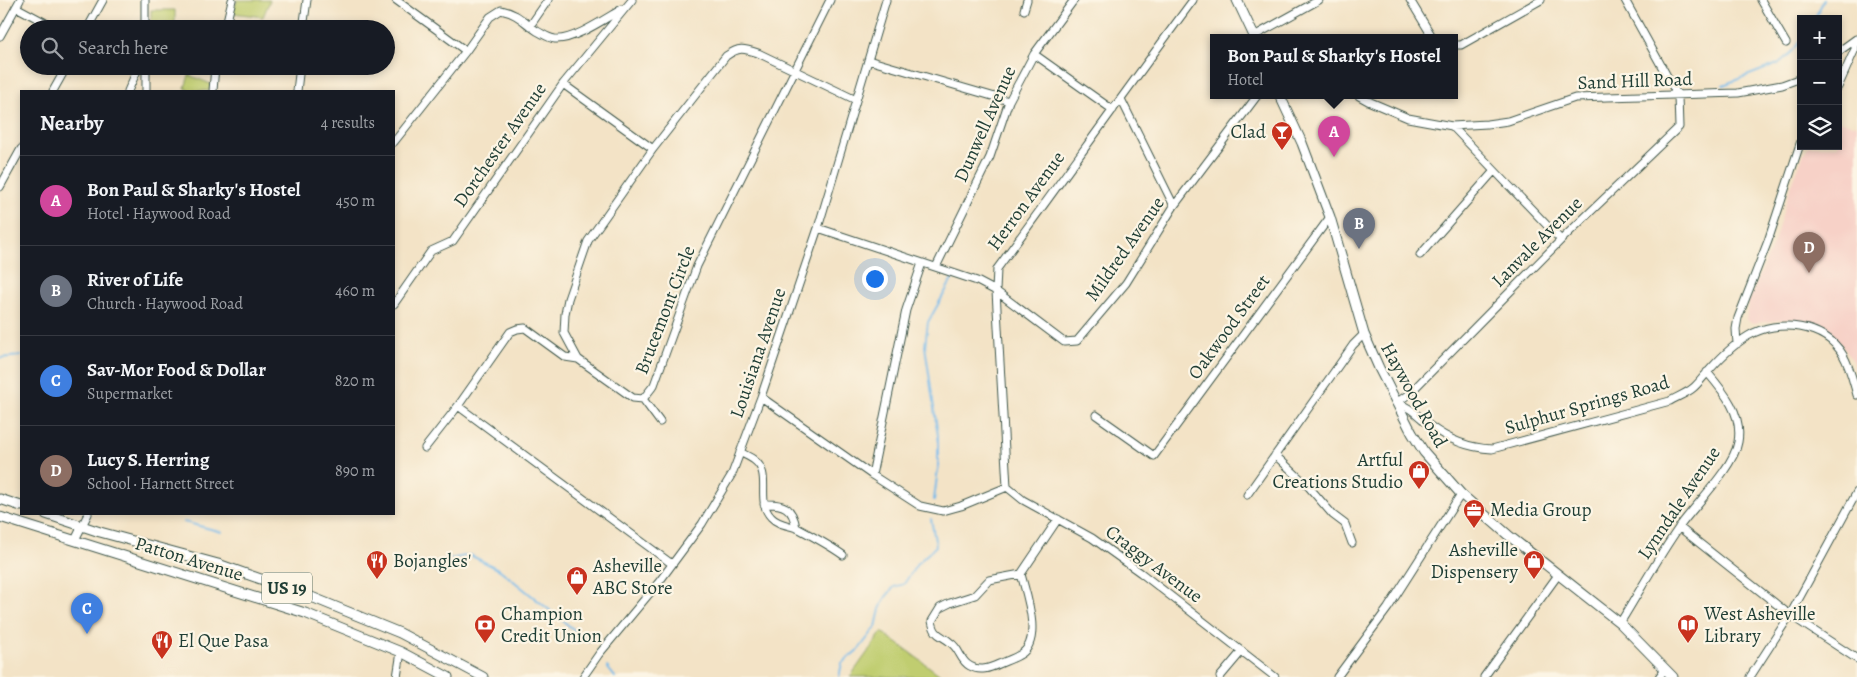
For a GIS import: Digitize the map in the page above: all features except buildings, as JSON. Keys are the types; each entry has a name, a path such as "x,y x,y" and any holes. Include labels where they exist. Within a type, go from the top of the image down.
{"main road":[{"path":"1237,0 1254,34"},
{"name":"Haywood Road","path":"1281,99 1302,143 1330,217 1364,334 1396,402 1424,452 1461,494 1558,575 1620,623 1672,677"},
{"path":"0,499 20,506"},
{"name":"Patton Avenue","path":"49,515 100,532 218,564 309,596 400,633 483,677"},
{"name":"Patton Avenue","path":"0,517 305,613 401,652 448,677"}],"street":[{"path":"92,20 103,0"},
{"path":"145,0 145,20"},
{"path":"226,20 232,0"},
{"path":"305,20 307,0"},
{"path":"396,0 466,51"},
{"path":"530,26 548,0"},
{"name":"Dorchester Avenue","path":"395,303 431,251 453,241 563,84 632,0"},
{"name":"Brucemont Circle","path":"830,0 794,71 697,266 654,385 643,399 633,398 578,359 564,333 565,314 568,299 588,241 653,149 726,56 736,49 745,48 758,53 794,71 856,100"},
{"name":"Louisiana Avenue","path":"583,677 599,654 672,564 716,502 732,474 761,397 818,228 885,0"},
{"path":"1024,10 1027,0"},
{"name":"Dunwell Avenue","path":"936,267 990,157 1009,101 1034,54 1074,0"},
{"name":"Herron Avenue","path":"1007,487 996,291 997,268 1193,0"},
{"path":"1263,34 1319,0"},
{"path":"1410,0 1431,34"},
{"path":"1458,45 1541,0"},
{"path":"1625,0 1678,96"},
{"path":"1761,0 1786,42"},
{"path":"0,36 18,3 44,20"},
{"path":"395,141 466,51 490,17 501,10 514,13 546,36 557,39 575,34 626,7"},
{"path":"1842,49 1856,39"},
{"path":"1842,78 1855,49 1856,39"},
{"path":"1034,54 1113,110"},
{"path":"868,60 1009,101"},
{"path":"54,90 62,75"},
{"path":"128,90 135,75"},
{"path":"146,75 146,90"},
{"path":"213,90 214,75"},
{"path":"297,90 299,75"},
{"name":"Sand Hill Road","path":"1365,99 1408,118 1452,126 1508,121 1575,98 1738,93 1782,85 1797,79"},
{"path":"563,84 653,149"},
{"name":"Lanvale Avenue","path":"1396,402 1409,394 1561,240 1679,127 1678,96"},
{"path":"1121,99 1174,206"},
{"name":"Mildred Avenue","path":"818,228 977,281 996,291 1064,342 1077,341 1126,283 1174,206 1255,99"},
{"path":"1452,126 1561,240"},
{"path":"1737,344 1736,329 1738,318 1768,241 1798,150"},
{"path":"0,187 20,151"},
{"path":"1420,255 1494,172"},
{"name":"Oakwood Street","path":"1096,415 1154,456 1330,217"},
{"path":"872,475 906,310 922,263"},
{"name":"Sulphur Springs Road","path":"1396,402 1408,406 1430,426 1462,444 1492,449 1670,401 1693,388 1737,344 1760,330 1791,325 1817,332 1835,345 1848,366 1857,395"},
{"path":"425,448 458,406 510,332 525,328 565,357 578,359"},
{"path":"1247,494 1353,344 1364,334"},
{"name":"Lynndale Avenue","path":"1620,623 1679,527 1729,463 1738,443 1738,420 1727,396 1707,372"},
{"path":"761,397 872,475 920,506 943,510 961,506 1007,487"},
{"path":"643,399 660,422"},
{"path":"458,406 672,564"},
{"path":"740,452 754,460 763,470 764,504 771,517 783,525 796,528 818,539 843,555"},
{"path":"1275,454 1345,524 1352,543"},
{"name":"Craggy Avenue","path":"1007,487 1023,500 1092,538 1141,573 1275,677"},
{"path":"1750,677 1790,615 1857,492"},
{"path":"1337,677 1388,608 1461,494"},
{"path":"764,504 784,506 791,512 796,528"},
{"path":"75,540 87,515"},
{"path":"1021,574 1032,621 1030,642 1022,654 986,669 973,668 964,662 952,643 938,636 933,628 932,621 940,608 975,595 989,580 1021,574 1058,519"},
{"path":"1679,527 1790,615 1857,659"},
{"path":"1484,677 1558,575"},
{"path":"1220,677 1242,651"},
{"path":"397,677 401,652"},
{"path":"1659,677 1665,670"}],"shaded area":[{"path":"1842,122 1857,125 1857,376 1853,361 1836,338 1816,325 1793,319 1754,323 1746,320 1748,302 1773,245 1789,192 1807,150 1842,150"}],"green space":[{"path":"237,0 270,0 263,17 233,13"},
{"path":"151,10 175,10 175,20 151,20"},
{"path":"189,75 211,84 209,90 188,90 185,88"},
{"path":"882,632 943,677 850,677"}],"waterway":[{"path":"1816,15 1824,0"},
{"path":"1723,85 1778,64 1792,52 1797,45"},
{"path":"934,500 938,468 938,436 925,346 928,322 953,278"},
{"path":"0,358 20,356"},
{"path":"839,677 842,663 859,649 876,627 880,609 885,598 894,587 904,584 917,564 936,546 931,519"},
{"path":"184,522 222,532"},
{"path":"425,564 470,555 500,570 589,642"},
{"path":"607,667 615,677"}],"place":[{"name":"Clad","path":"1282,151"},
{"name":"Bon Paul & Sharky's Hostel","path":"1334,157"},
{"name":"River of Life","path":"1359,249"},
{"name":"Lucy S. Herring","path":"1809,273"},
{"name":"Artful Creations Studio","path":"1419,490"},
{"name":"Media Group","path":"1474,529"},
{"name":"Bojangles'","path":"377,580"},
{"name":"Asheville Dispensery","path":"1534,580"},
{"name":"Asheville ABC Store","path":"577,596"},
{"name":"Sav-Mor Food & Dollar","path":"87,634"},
{"name":"Champion Credit Union","path":"485,644"},
{"name":"West Asheville Library","path":"1688,644"},
{"name":"El Que Pasa","path":"162,660"}]}
